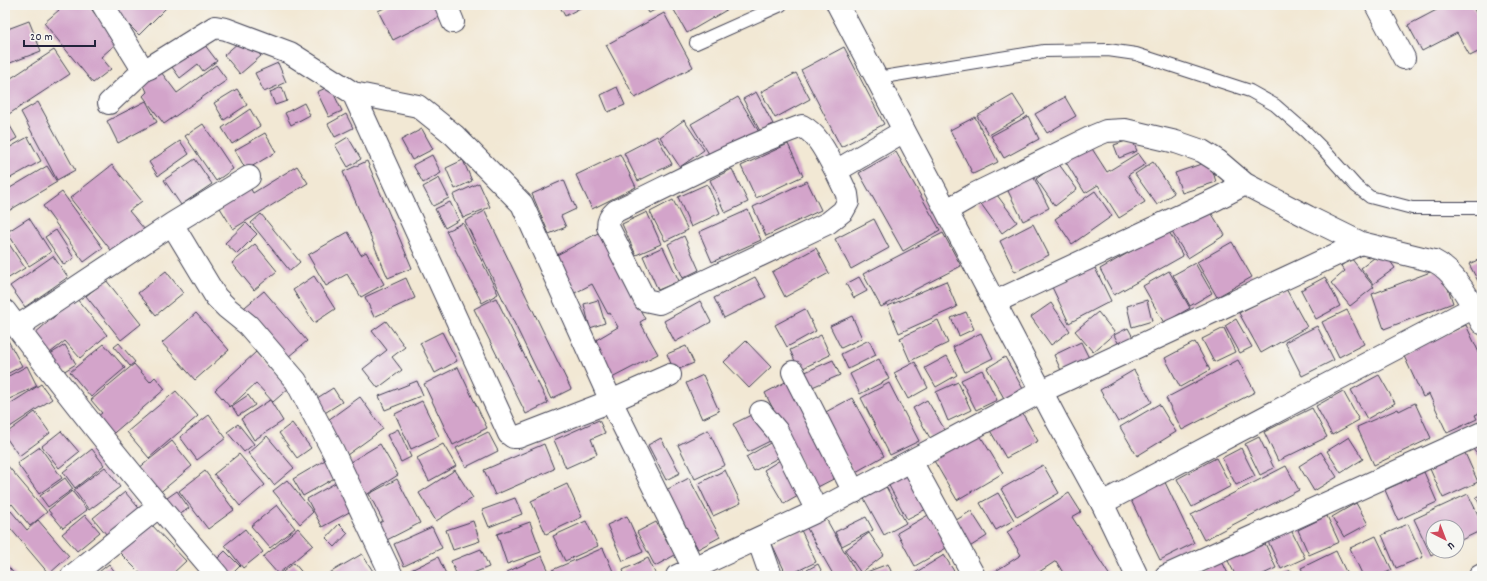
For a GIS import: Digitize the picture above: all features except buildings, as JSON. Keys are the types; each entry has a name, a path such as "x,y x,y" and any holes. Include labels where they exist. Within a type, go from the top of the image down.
{"street":[{"path":"103,5 140,65 145,69"},
{"path":"838,5 1057,421 1102,503 1137,576"},
{"path":"1376,5 1404,58"},
{"path":"109,103 145,69 149,68 215,27 226,29 290,53 354,93 418,106 454,135 522,204 611,401 685,572 817,511 1042,391 1361,243"},
{"path":"354,93 509,434 513,437 518,437 611,401 670,375"},
{"path":"802,126 817,137 836,171 847,194 848,202 843,211 828,223 659,303 645,300 608,227 608,222 616,211 720,161 802,126"},
{"path":"947,210 975,194 1094,136 1106,131 1125,130 1176,142 1202,152 1218,161 1245,184 1361,243 1441,264 1450,272 1479,311 1102,503"},
{"path":"836,171 904,131"},
{"path":"218,576 158,507 35,352 11,319 249,177"},
{"path":"994,302 1216,199 1245,184"},
{"path":"172,224 216,297 226,308 248,325 296,381 333,451 392,576"},
{"path":"793,372 854,492"},
{"path":"761,412 777,431 817,511"},
{"path":"1166,576 1482,433"},
{"path":"911,461 974,576"},
{"path":"72,576 158,507"},
{"path":"758,539 771,576"}],"lane":[{"path":"696,43 781,5"},
{"path":"877,78 1044,51 1108,50 1136,54 1250,91 1275,106 1306,132 1356,186 1370,196 1412,208 1482,208"}]}
